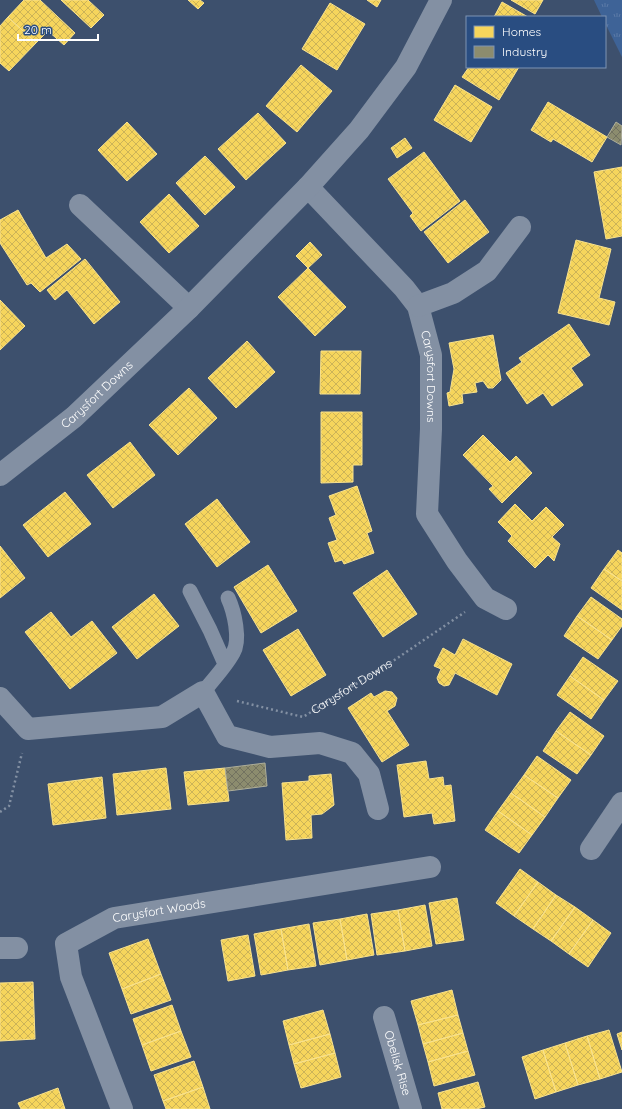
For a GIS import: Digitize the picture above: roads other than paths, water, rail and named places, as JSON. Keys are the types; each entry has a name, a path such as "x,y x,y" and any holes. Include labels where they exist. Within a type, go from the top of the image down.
{"street":[{"name":"Carysfort Downs","path":"0,475 74,417 189,308 308,187 359,130 406,67 441,0"},
{"name":"Carysfort Downs","path":"308,187 404,288 418,306 432,354 431,429 427,514 457,561 485,598 506,609"},
{"path":"80,205 189,308"},
{"path":"418,306 453,293 487,271 520,227"},
{"path":"0,698 28,729 162,717 203,692 226,736 270,747 320,743 352,753 369,774 378,809"},
{"path":"591,849 622,803"},
{"name":"Carysfort Woods","path":"122,1109 71,977 66,944 114,918 430,867"},
{"name":"Obelisk Rise","path":"384,1017 411,1109"}],"lane":[{"path":"190,591 207,623 225,664"},
{"path":"203,692 234,652 237,632 233,608 228,598"}]}
